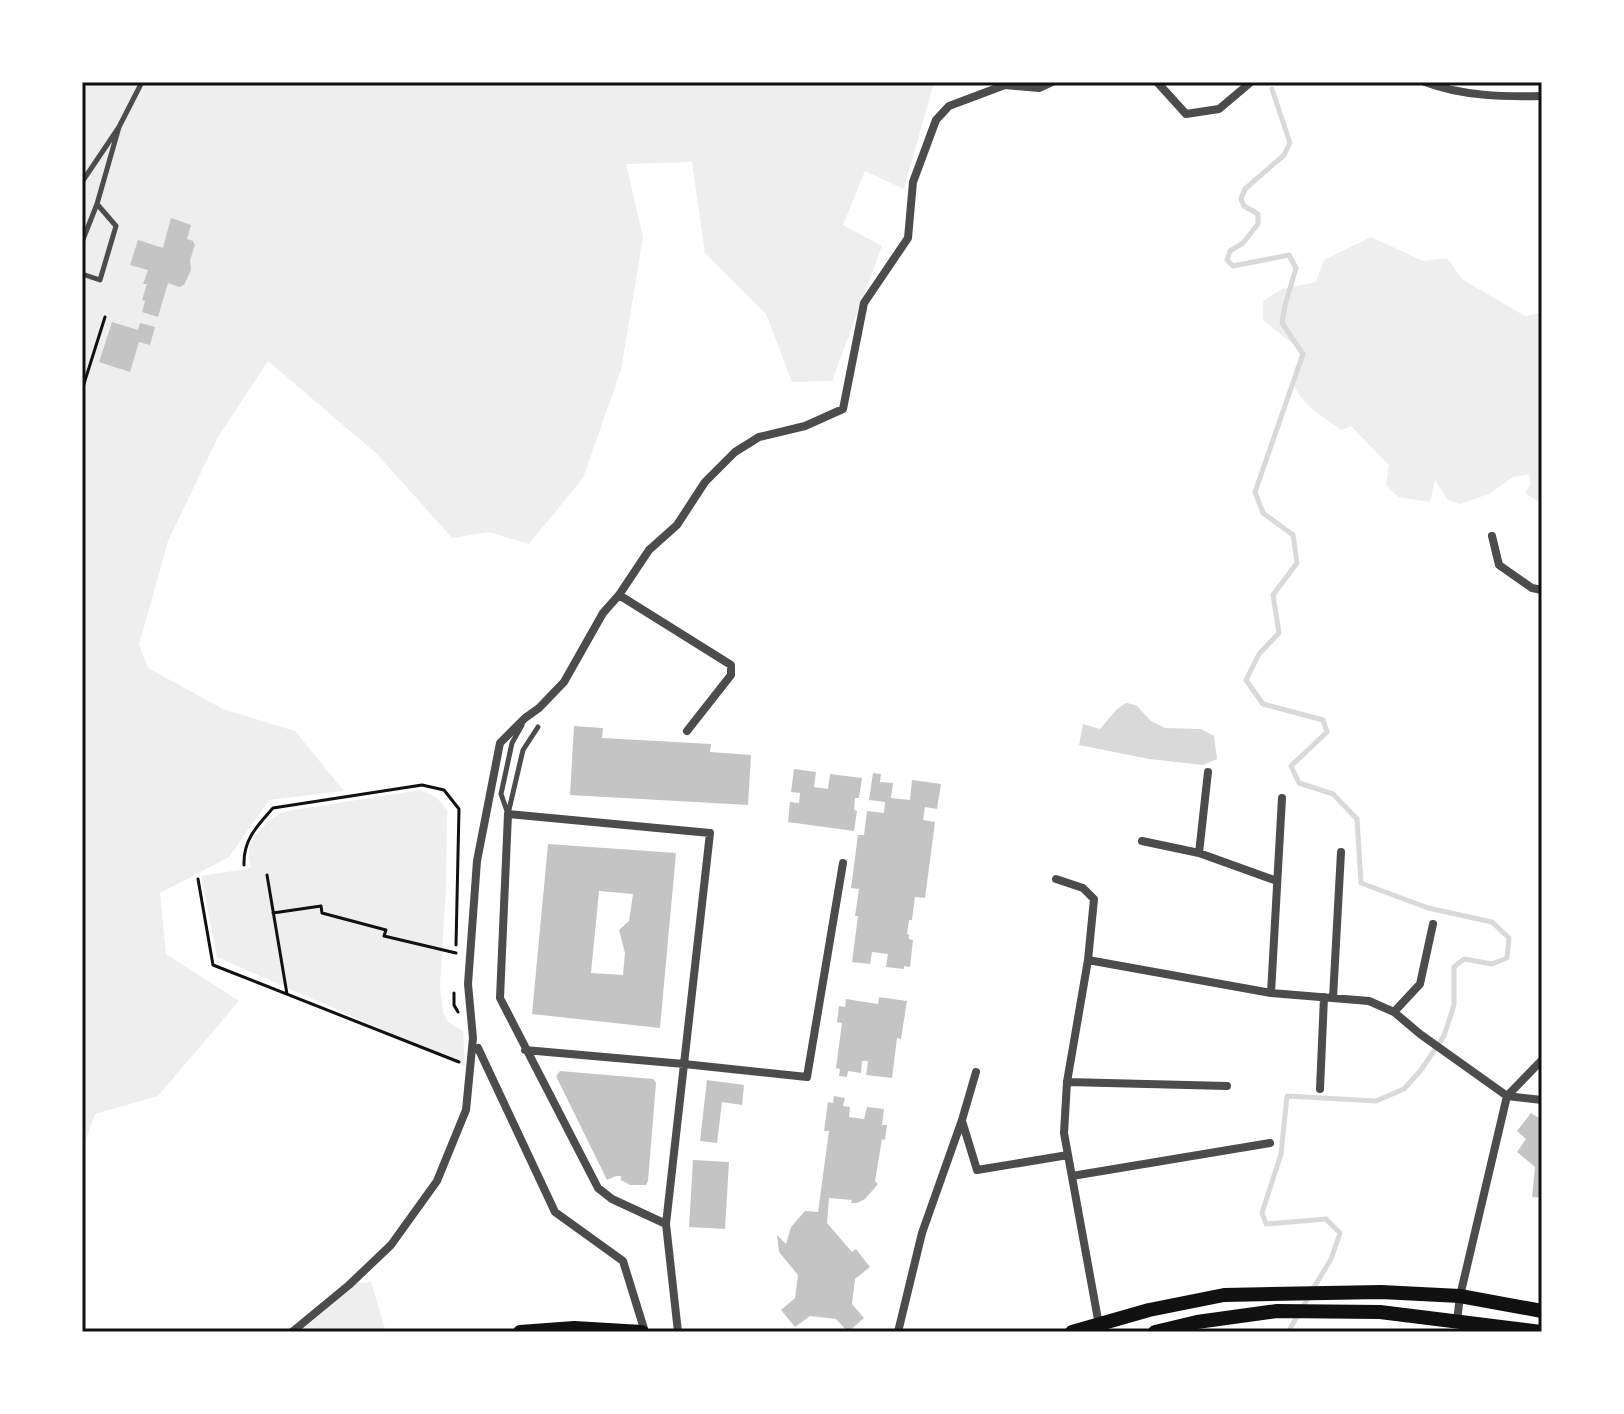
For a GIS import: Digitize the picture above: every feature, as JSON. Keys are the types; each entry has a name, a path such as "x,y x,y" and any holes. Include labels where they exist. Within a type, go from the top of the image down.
{"main road":[{"path":"1072,1332 1149,1310 1224,1295 1381,1292 1460,1296 1542,1311"},
{"path":"1155,1332 1197,1322 1277,1311 1380,1312 1541,1332"},
{"path":"520,1332 574,1328 644,1332"}],"street":[{"path":"292,1332 391,1245 437,1181 466,1110 472,1067 468,984 477,861 500,743 564,682 603,613 649,550 677,525 705,482 735,452 759,437 805,426 843,409 864,303 908,238 913,182 936,120 949,106 1005,85 1039,88 1052,82"},
{"path":"1157,82 1186,114 1219,109 1251,82"},
{"path":"1425,82 1485,95 1542,96"},
{"path":"1492,536 1499,565 1532,588 1542,590"},
{"path":"619,595 731,665 731,675 687,731"},
{"path":"1199,853 1208,772"},
{"path":"1271,993 1282,798"},
{"path":"666,1224 612,1199 598,1188 500,998 508,814 710,833 666,1224 678,1332"},
{"path":"1142,841 1199,853 1277,881"},
{"path":"1320,1089 1341,852"},
{"path":"525,1050 807,1077 843,863"},
{"path":"1056,879 1083,888 1094,899 1088,960 1067,1082 1064,1133 1099,1325"},
{"path":"1394,1012 1420,984 1433,924"},
{"path":"1088,960 1271,993 1369,1001 1394,1012 1507,1096 1542,1100"},
{"path":"478,1048 555,1212 623,1261 644,1332"},
{"path":"1457,1321 1460,1296 1507,1096 1542,1060"},
{"path":"898,1332 922,1233 976,1072"},
{"path":"1067,1082 1227,1086"},
{"path":"962,1120 977,1170 1068,1155"},
{"path":"1072,1176 1270,1143"}],"lane":[{"path":"82,182 119,127 142,82"},
{"path":"82,242 97,204 119,127"},
{"path":"82,274 100,280 116,226 97,204"},
{"path":"508,814 501,794 512,743 525,718"},
{"path":"508,814 523,750 538,727"}],"path":[{"path":"82,390 105,317"},
{"path":"244,865 243,852 253,831 273,808 422,785 444,790 459,809 456,953 384,936 386,930 322,913 321,906 273,913"},
{"path":"267,875 287,994"},
{"path":"198,879 213,965 472,1067"},
{"path":"454,992 454,1005 473,1038"}],"shaded area":[{"path":"82,82 934,82 904,189 865,171 843,225 882,246 832,381 792,382 766,314 705,253 692,162 626,164 643,237 621,370 583,478 529,544 489,532 452,538 377,454 268,361 218,437 168,541 139,645 148,668 223,709 295,731 344,791 269,800 229,857 160,893 166,954 239,1001 158,1096 95,1114 82,1150"},
{"path":"1371,237 1423,261 1447,258 1463,280 1525,316 1542,314 1541,503 1525,493 1531,484 1529,474 1513,477 1489,494 1460,504 1448,500 1435,480 1430,502 1398,497 1386,485 1389,465 1351,426 1342,430 1317,413 1301,397 1293,380 1297,364 1305,354 1263,320 1263,301 1282,289 1316,282 1324,260"},
{"path":"1126,703 1136,705 1151,721 1165,728 1201,729 1214,736 1217,759 1203,765 1149,759 1079,745 1083,724 1100,729"},
{"path":"420,790 436,798 447,811 440,986 443,1012 448,1022 463,1031 465,1066 217,957 201,876 251,868 249,854 255,836 281,812"},
{"path":"371,1282 386,1332 300,1332 356,1283"}],"building":[{"path":"171,218 191,225 187,239 195,245 190,260 191,270 184,285 179,287 168,283 158,317 142,312 147,284 143,284 148,270 130,265 138,240 163,248"},
{"path":"112,322 138,330 140,323 155,327 150,345 139,342 130,372 99,362"},
{"path":"574,726 603,728 602,738 711,744 710,752 751,755 748,805 570,795"},
{"path":"794,769 816,772 814,787 828,789 830,774 862,778 859,798 855,798 854,831 788,822 790,802 799,803 800,793 791,792"},
{"path":"873,773 881,774 880,782 893,783 891,798 910,800 912,780 941,784 937,809 925,807 923,820 935,822 925,898 915,897 907,934 913,940 910,967 904,966 904,969 886,967 888,954 872,952 870,964 852,962 859,889 851,888 858,835 864,835 867,811 884,813 885,802 869,800"},
{"path":"548,844 676,853 660,1028 532,1014","holes":["599,891 633,894 629,921 619,930 625,953 623,975 591,973"]},
{"path":"879,997 907,1001 901,1039 897,1038 892,1078 866,1075 868,1061 862,1061 861,1073 848,1071 847,1077 839,1076 840,1069 836,1068 842,1023 837,1022 839,1006 845,1007 846,999 878,1004"},
{"path":"560,1071 655,1081 646,1185 630,1185 621,1180 621,1176 607,1180 556,1076"},
{"path":"707,1080 744,1085 742,1105 722,1102 717,1143 700,1141"},
{"path":"834,1096 845,1098 843,1106 850,1107 849,1117 864,1119 867,1107 884,1109 882,1125 887,1125 875,1181 878,1184 865,1199 857,1203 829,1198 827,1223 852,1252 856,1249 870,1267 855,1279 852,1304 864,1318 848,1332 836,1319 810,1316 795,1327 781,1310 795,1298 798,1275 779,1252 777,1235 786,1244 791,1227 805,1211 818,1212 829,1131 824,1131 828,1102 833,1103"},
{"path":"1531,1113 1542,1120 1542,1198 1532,1197 1535,1167 1517,1152 1526,1139 1517,1131"},
{"path":"693,1160 729,1162 725,1229 689,1227"}],"waterway":[{"path":"1272,89 1290,143 1284,155 1245,189 1241,199 1244,206 1258,214 1258,224 1243,243 1230,251 1227,260 1233,266 1289,255 1296,268 1282,323 1303,354 1255,492 1263,513 1293,535 1297,563 1273,595 1279,633 1259,654 1246,680 1263,704 1323,720 1327,732 1291,766 1299,783 1333,794 1357,819 1361,883 1428,908 1492,922 1509,938 1507,958 1492,964 1464,959 1454,967 1454,1005 1444,1036 1404,1089 1376,1101 1287,1096 1281,1154 1262,1213 1266,1224 1326,1219 1340,1233 1331,1259 1313,1289"},
{"path":"1288,1332 1308,1298"}]}
